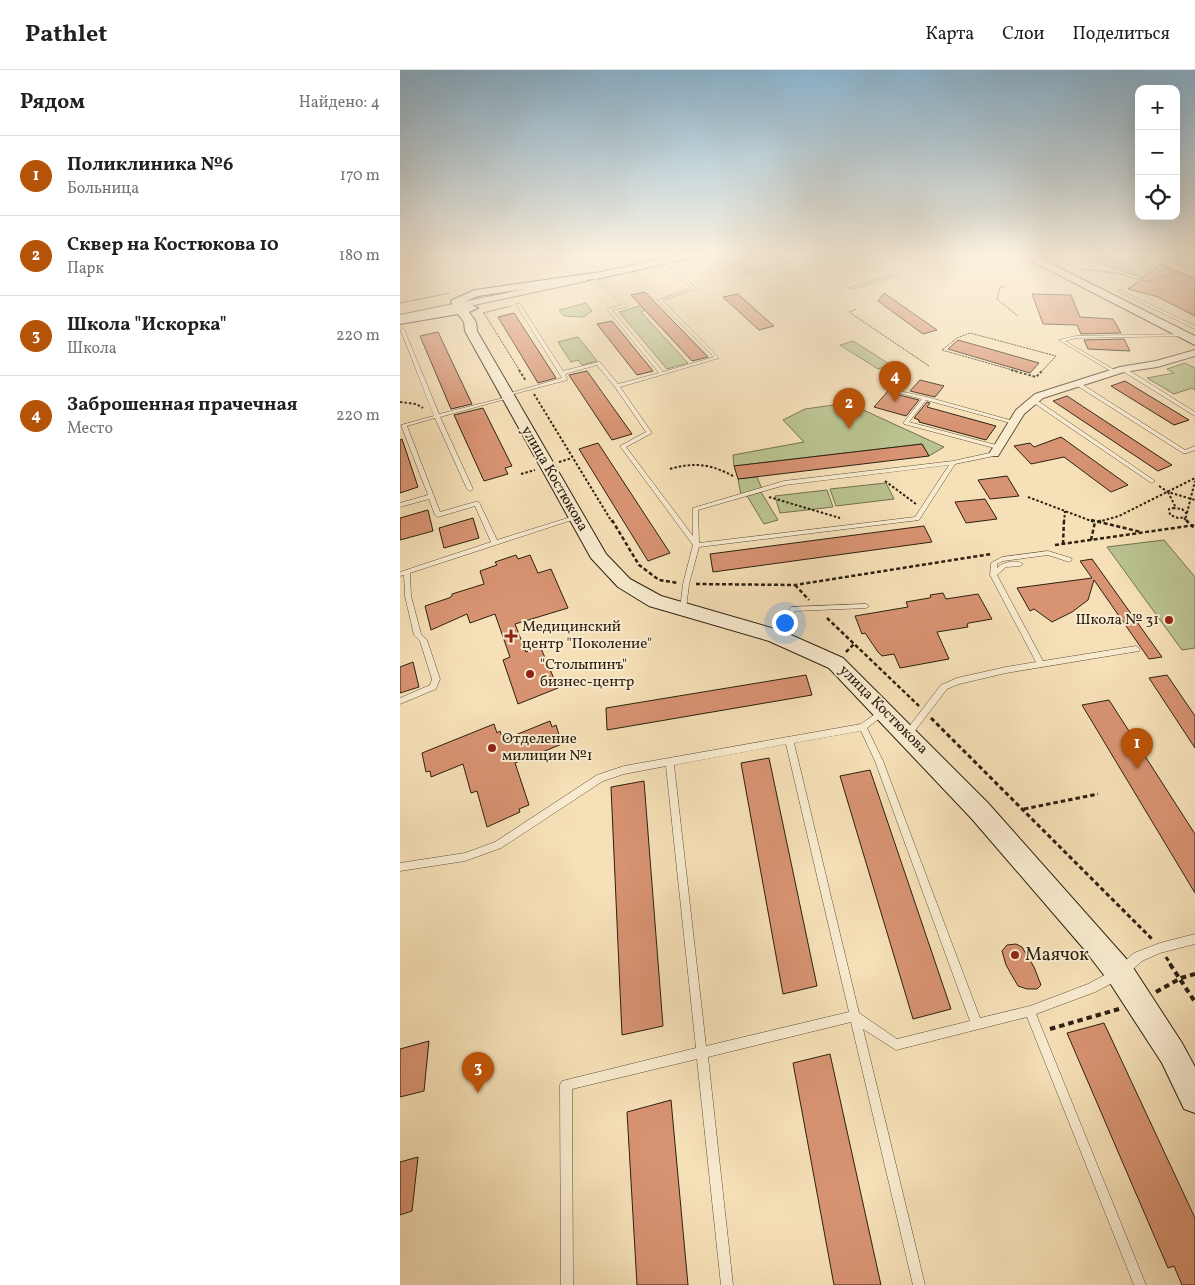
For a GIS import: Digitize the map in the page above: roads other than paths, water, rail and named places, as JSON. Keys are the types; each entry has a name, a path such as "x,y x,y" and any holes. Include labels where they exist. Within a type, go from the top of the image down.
{"main road":[{"path":"401,322 445,310"},
{"name":"улица Костюкова","path":"457,310 457,319 462,327 471,331 600,558 624,583 655,601 775,636 836,663 980,811 1120,973 1172,1053 1195,1098"},
{"path":"1132,310 1195,341"}],"street":[{"path":"400,314 431,310"},
{"path":"996,451 1020,412 1039,396 1119,371 1157,364 1195,353"}],"lane":[{"path":"495,543 477,503 438,515 404,425 566,379 522,310"},
{"path":"610,310 662,373"},
{"path":"617,386 717,358 669,310"},
{"path":"1158,310 1195,328"},
{"path":"1156,322 1173,317"},
{"path":"401,322 437,416 470,489"},
{"path":"1183,335 1076,337 1061,340 1195,414"},
{"path":"562,373 598,363 617,386 649,433 623,446 696,545"},
{"path":"1078,384 1185,452 1195,448"},
{"path":"901,392 1014,422"},
{"path":"925,398 906,423 996,451"},
{"path":"1033,400 1152,481"},
{"path":"683,610 686,584 696,545 695,509 784,483 953,463 996,451"},
{"path":"696,545 917,519 953,463"},
{"path":"400,505 431,496"},
{"path":"400,701 432,687 436,679 423,640 418,635 404,573 576,517"},
{"path":"1042,665 993,575 994,563 1002,559 1048,553 1069,560"},
{"path":"993,575 1004,565 1020,564"},
{"path":"775,636 793,609 866,606"},
{"path":"907,734 944,687 957,681 1006,670 1136,649"},
{"path":"400,867 465,857 498,845 600,778 624,770 864,728 883,711"},
{"path":"864,728 879,761 977,1026"},
{"path":"789,741 919,1285"},
{"path":"670,762 727,1285"},
{"path":"567,1285 566,1085 854,1016 896,1045 977,1026 1030,1011 1091,988 1120,973 1138,957 1160,948 1195,939"},
{"path":"1030,1011 1140,1285"}],"place":[{"name":"Заброшенная прачечная","path":"895,402"},
{"name":"Сквер на Костюкова 10","path":"849,429"},
{"name":"Школа № 31","path":"1169,620"},
{"name":"Медицинский центр \"Поколение\"","path":"511,636"},
{"name":"\"Столыпинъ\" бизнес-центр","path":"530,674"},
{"name":"Отделение милиции №1","path":"492,748"},
{"name":"Поликлиника №6","path":"1137,769"},
{"name":"Маячок","path":"1015,955"},
{"name":"Школа \"Искорка\"","path":"478,1093"}]}
